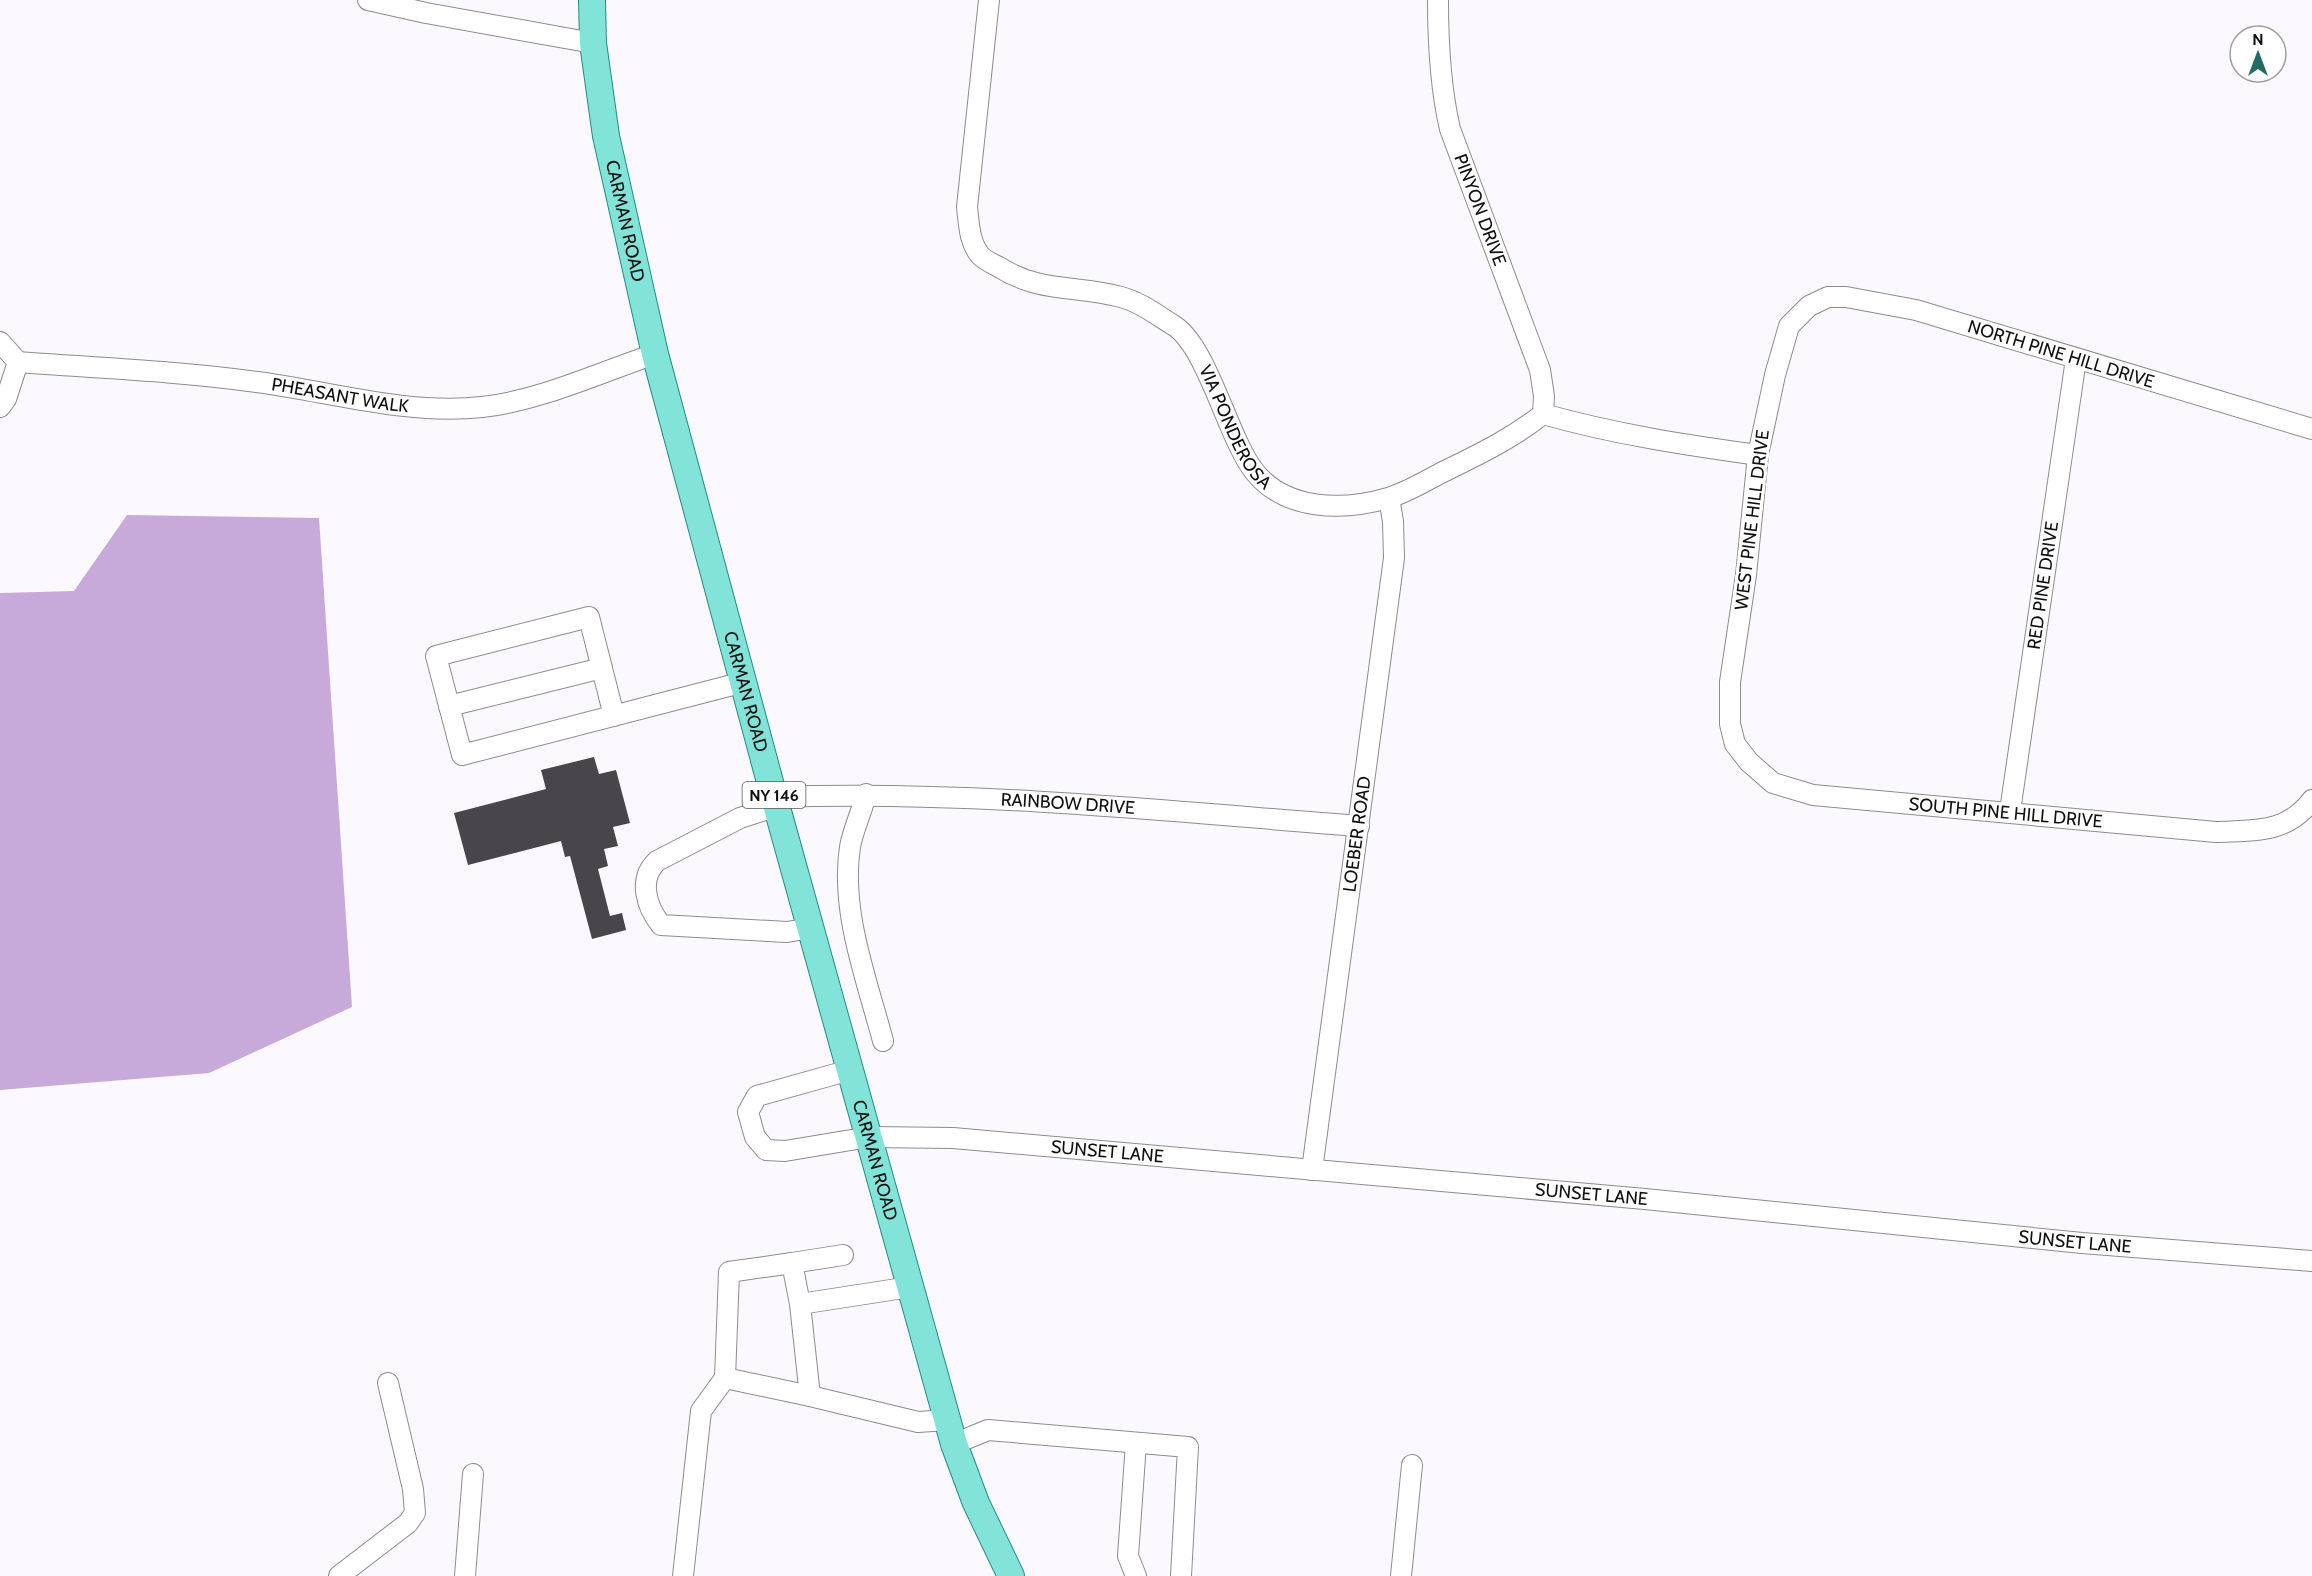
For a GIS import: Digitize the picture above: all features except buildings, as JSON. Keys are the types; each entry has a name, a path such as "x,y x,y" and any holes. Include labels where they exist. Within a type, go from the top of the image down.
{"main road":[{"name":"CARMAN ROAD","path":"592,0 593,43 606,136 655,354 776,802 954,1444 975,1503 1011,1576"}],"street":[{"path":"368,0 426,14 593,43"},
{"name":"VIA PONDEROSA","path":"989,0 967,207 970,234 980,255 1016,278 1040,286 1075,288 1123,297 1179,328 1201,361 1253,470 1271,488 1297,501 1338,507 1389,498 1485,452 1521,432 1543,414"},
{"name":"PINYON DRIVE","path":"1438,0 1438,45 1442,97 1449,129 1540,370 1544,396 1543,414"},
{"name":"NORTH PINE HILL DRIVE","path":"1809,306 1828,297 1862,299 1916,310 2312,429"},
{"name":"WEST PINE HILL DRIVE","path":"1735,744 1730,724 1730,682 1746,575 1758,455 1775,375 1789,326 1809,306"},
{"path":"0,342 18,362 6,399 0,407"},
{"name":"PHEASANT WALK","path":"18,362 216,377 410,408 447,409 483,407 523,399 655,354"},
{"name":"RED PINE DRIVE","path":"2010,811 2076,358"},
{"path":"1543,414 1594,429 1758,455"},
{"name":"LOEBER ROAD","path":"1312,1170 1394,558 1393,521 1389,498"},
{"path":"614,716 588,617 436,656 462,755 614,716 744,682"},
{"path":"449,706 602,668"},
{"name":"SOUTH PINE HILL DRIVE","path":"1735,744 1749,762 1773,783 1813,795 2010,811 2216,832 2263,830 2293,820 2312,800"},
{"path":"866,794 850,848 849,887 858,939 883,1041"},
{"name":"RAINBOW DRIVE","path":"811,928 787,932 661,925 652,914 644,879 648,870 657,861 776,802 866,794 957,795 1359,826"},
{"name":"SUNSET LANE","path":"850,1070 757,1096 748,1112 755,1137 766,1150 785,1151 869,1137 953,1138 1645,1199 2070,1241 2312,1261"},
{"path":"683,1576 701,1411 725,1378 729,1272 843,1255"},
{"path":"792,1263 800,1304 810,1396"},
{"path":"800,1304 910,1287"},
{"path":"725,1378 918,1422 947,1419"},
{"path":"339,1576 408,1523 415,1513 413,1489 388,1383"},
{"path":"954,1444 988,1430 1188,1447 1181,1576"},
{"path":"1136,1443 1128,1556 1136,1576"},
{"path":"1401,1576 1412,1466"},
{"path":"465,1576 473,1474"}],"shaded area":[{"path":"127,515 319,518 352,1007 209,1073 0,1090 0,593 74,591"}]}
